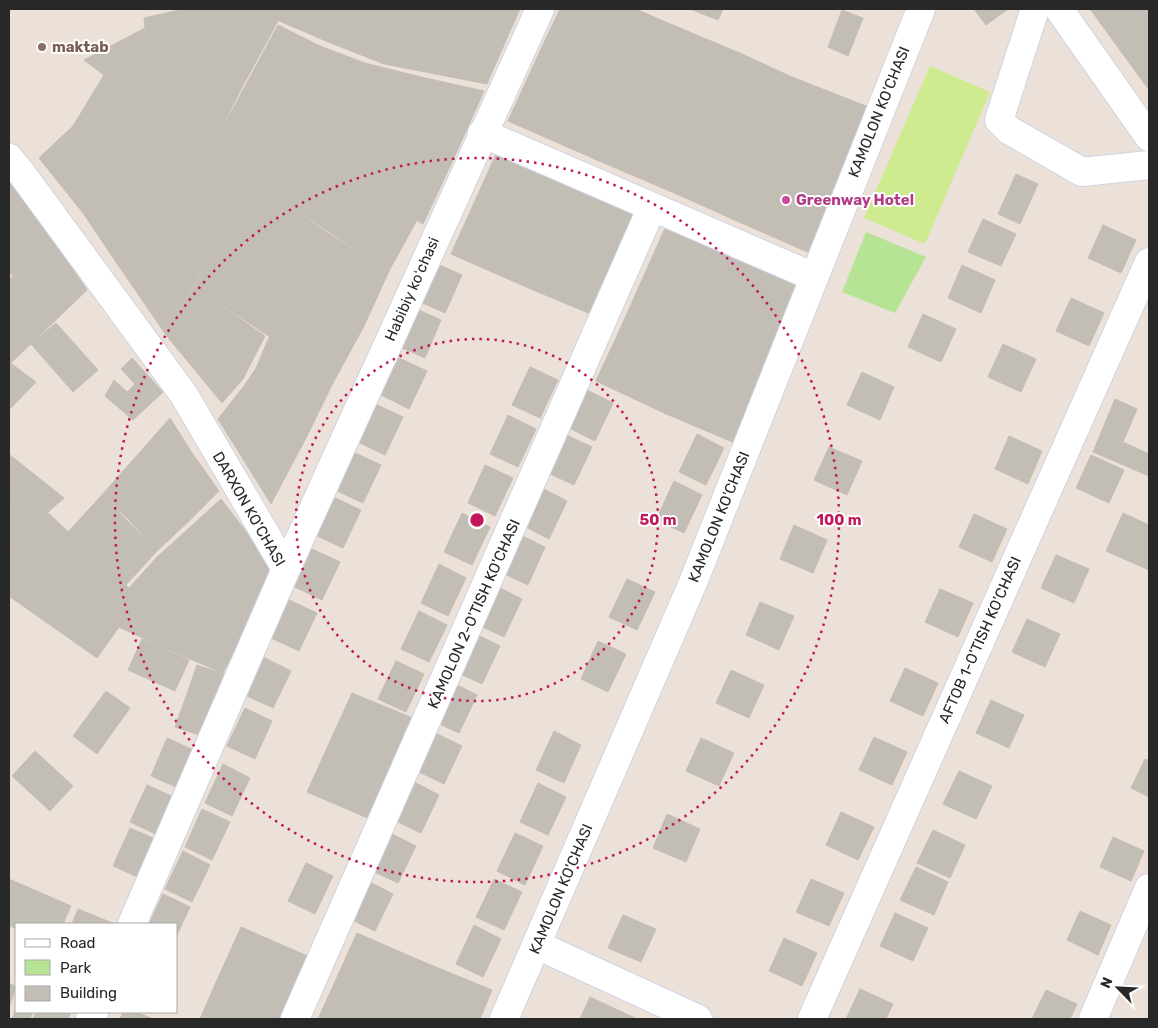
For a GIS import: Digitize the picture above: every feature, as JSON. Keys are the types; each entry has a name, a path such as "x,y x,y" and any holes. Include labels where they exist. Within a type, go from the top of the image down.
{"street":[{"name":"Habibiy koʻchasi","path":"286,569 482,133 540,9"},
{"name":"KAMOLON KO'CHASI","path":"504,1019 692,585 921,9"},
{"path":"1035,9 1000,120 1009,130 1082,172 1149,165"},
{"path":"1059,9 1149,137"},
{"path":"482,133 814,277"},
{"name":"DARXON KO'CHASI","path":"9,158 184,395 286,569 132,923"},
{"name":"KAMOLON 2-O'TISH KO'CHASI","path":"295,1019 652,207"},
{"name":"AFTOB 1-O'TISH KO'CHASI","path":"812,1019 1149,262"},
{"path":"1093,1019 1149,888"},
{"path":"537,945 698,1019"}],"green space":[{"path":"930,66 990,92 925,244 864,218"},
{"path":"866,232 926,257 895,313 842,292"}],"building":[{"path":"184,9 251,9 278,21 241,89 145,28 144,18"},
{"path":"251,9 339,9 326,41"},
{"path":"339,9 406,9 384,64 326,41"},
{"path":"406,9 454,9 510,31 487,84 384,64"},
{"path":"454,9 520,9 510,31"},
{"path":"560,9 636,9 661,20 631,89 540,51"},
{"path":"690,9 723,9 718,20"},
{"path":"974,9 1008,9 986,25"},
{"path":"1090,9 1149,9 1149,90"},
{"path":"842,10 863,18 848,56 828,47"},
{"path":"661,20 742,54 679,195 599,161"},
{"path":"278,25 320,46 365,63 342,114 348,117 294,209 210,151"},
{"path":"145,28 241,89 210,151 175,113 104,75 84,60"},
{"path":"540,51 631,89 599,161 508,121"},
{"path":"742,54 792,77 730,218 679,195"},
{"path":"365,63 425,78 404,143 342,114"},
{"path":"104,75 175,113 123,166 73,126"},
{"path":"792,77 871,108 842,181 760,147"},
{"path":"425,78 484,91 452,162 404,143"},
{"path":"175,113 210,151 176,201 165,207 118,265 83,213 123,166"},
{"path":"348,117 452,162 423,224 322,163"},
{"path":"73,126 123,166 83,213 39,158"},
{"name":"Greenway Hotel","path":"760,147 842,181 812,254 730,218"},
{"path":"210,151 252,181 166,335 118,265 165,207 176,201"},
{"path":"497,152 573,185 526,287 451,254"},
{"path":"322,163 417,220 389,271 294,209"},
{"path":"1016,174 1038,184 1020,224 998,214"},
{"path":"9,180 20,193 9,202"},
{"path":"252,181 328,233 270,337 194,287"},
{"path":"573,185 638,213 593,315 526,287"},
{"path":"20,193 54,241 13,275 9,272 9,202"},
{"path":"983,219 1016,234 1001,266 968,252"},
{"path":"1103,225 1136,240 1121,273 1088,258"},
{"path":"666,226 733,255 688,358 621,327"},
{"path":"328,233 389,271 364,326 302,280"},
{"path":"54,241 87,290 11,363 9,362 9,281 13,275"},
{"path":"733,255 802,286 758,387 688,358"},
{"path":"433,262 462,275 445,313 416,300"},
{"path":"962,265 995,280 981,313 948,298"},
{"path":"302,280 364,326 333,383 267,342"},
{"path":"194,287 265,336 243,379 222,403 166,335"},
{"path":"1071,298 1104,313 1089,346 1056,331"},
{"path":"412,307 441,320 425,358 396,345"},
{"path":"923,314 956,329 941,362 908,347"},
{"path":"56,323 98,370 73,392 31,344"},
{"path":"621,327 688,358 664,413 596,381"},
{"path":"267,342 333,383 305,440 270,395 244,386 256,368"},
{"path":"1003,344 1036,359 1021,392 988,377"},
{"path":"132,358 163,392 133,420 105,396 114,380 127,392 135,384 121,369"},
{"path":"399,358 427,371 409,409 381,395"},
{"path":"688,358 758,387 735,443 664,413"},
{"path":"9,362 36,382 9,410"},
{"path":"530,367 558,380 540,418 512,405"},
{"path":"862,372 894,387 880,420 847,405"},
{"path":"244,386 270,395 305,440 271,504 218,419"},
{"path":"585,389 613,403 595,441 567,427"},
{"path":"1115,399 1137,409 1123,442 1149,454 1149,476 1093,452"},
{"path":"375,404 403,417 385,455 358,442"},
{"path":"508,415 536,429 518,467 490,454"},
{"path":"170,418 192,453 128,519 102,495"},
{"path":"564,434 592,447 574,485 546,472"},
{"path":"697,434 724,448 706,485 679,472"},
{"path":"1009,436 1042,451 1028,484 995,469"},
{"path":"829,447 862,461 847,495 814,480"},
{"path":"353,452 381,465 363,503 335,490"},
{"path":"192,453 219,491 189,521 158,488"},
{"path":"10,455 64,498 39,520 9,554"},
{"path":"1091,455 1124,470 1109,503 1076,488"},
{"path":"485,465 513,478 495,516 468,503"},
{"path":"674,481 702,495 684,533 656,520"},
{"path":"540,487 567,501 549,539 522,525"},
{"path":"158,488 189,521 157,551 128,519"},
{"path":"102,495 157,551 126,585 68,532"},
{"path":"333,497 361,510 343,548 315,535"},
{"path":"221,499 248,534 218,562 188,529"},
{"path":"47,512 129,588 119,627 97,658 9,596 9,554"},
{"path":"462,513 490,527 472,565 444,552"},
{"path":"1123,513 1149,525 1149,570 1106,551"},
{"path":"974,514 1007,529 992,562 959,547"},
{"path":"794,525 827,540 813,573 780,559"},
{"path":"188,529 218,562 183,588 156,558"},
{"path":"248,534 270,571 248,623 183,588 218,562"},
{"path":"518,534 545,547 528,585 500,572"},
{"path":"312,549 340,562 322,600 295,587"},
{"path":"1056,555 1089,569 1074,603 1041,588"},
{"path":"156,558 183,588 194,594 162,647 119,627 129,588"},
{"path":"439,564 466,578 448,616 421,603"},
{"path":"627,579 655,592 637,630 609,617"},
{"path":"494,585 522,599 504,637 476,624"},
{"path":"940,589 973,603 958,637 925,622"},
{"path":"194,594 248,623 223,673 162,647"},
{"path":"289,600 317,613 299,651 271,638"},
{"path":"760,602 794,616 779,650 746,635"},
{"path":"419,611 447,625 429,662 401,649"},
{"path":"1027,619 1060,634 1045,667 1012,652"},
{"path":"472,632 500,646 482,684 454,671"},
{"path":"142,639 189,660 175,691 128,670"},
{"path":"598,641 626,654 608,692 581,679"},
{"path":"263,657 291,671 273,708 245,695"},
{"path":"396,661 424,674 406,712 378,699"},
{"path":"197,665 224,674 215,697 189,688"},
{"path":"905,668 938,683 923,716 890,701"},
{"path":"731,670 764,685 749,718 716,703"},
{"path":"449,681 477,695 459,733 431,720"},
{"path":"189,688 215,697 202,736 175,727"},
{"path":"106,691 130,708 97,754 73,736"},
{"path":"352,693 415,719 370,819 307,792"},
{"path":"991,700 1024,715 1009,748 976,733"},
{"path":"245,708 272,721 255,759 227,746"},
{"path":"554,731 581,745 564,783 536,770"},
{"path":"435,733 462,746 444,784 417,771"},
{"path":"874,737 907,752 892,785 859,770"},
{"path":"167,738 200,753 183,790 151,776"},
{"path":"701,738 734,753 719,786 686,771"},
{"path":"35,751 73,786 50,811 12,776"},
{"path":"1145,759 1149,761 1149,797 1131,788"},
{"path":"223,764 250,778 232,816 205,803"},
{"path":"959,771 992,786 976,819 943,804"},
{"path":"412,781 439,795 421,833 394,820"},
{"path":"538,783 566,797 548,835 520,822"},
{"path":"147,785 178,799 162,837 130,822"},
{"path":"202,809 230,822 212,860 185,847"},
{"path":"841,812 874,827 858,860 826,845"},
{"path":"667,814 700,829 686,862 653,848"},
{"path":"130,828 160,841 142,879 113,866"},
{"path":"933,830 965,845 950,878 917,863"},
{"path":"388,832 416,846 398,883 370,870"},
{"path":"515,833 543,846 525,885 497,871"},
{"path":"1113,837 1144,851 1131,881 1100,867"},
{"path":"183,851 210,865 192,902 165,889"},
{"path":"306,863 333,876 315,914 288,901"},
{"path":"916,867 948,882 934,915 900,900"},
{"path":"9,879 71,906 63,923 15,923 15,928 9,925"},
{"path":"494,879 522,892 504,930 476,917"},
{"path":"811,879 844,893 829,926 796,912"},
{"path":"366,880 393,894 375,931 348,918"},
{"path":"163,894 190,907 178,933 178,923 149,923"},
{"path":"78,909 113,923 72,923"},
{"path":"1080,911 1111,925 1098,955 1067,940"},
{"path":"895,913 928,928 913,961 880,946"},
{"path":"623,915 656,929 641,962 608,948"},
{"path":"474,925 501,939 483,977 456,964"},
{"path":"241,927 312,958 284,1019 213,989"},
{"path":"357,933 426,963 408,1006 338,975"},
{"path":"784,938 817,953 802,986 769,971"},
{"path":"426,963 492,990 480,1019 439,1019 408,1006"},
{"path":"338,975 408,1006 402,1019 318,1019"},
{"path":"9,983 15,986 15,990 9,1008"},
{"path":"213,989 281,1017 280,1019 200,1019"},
{"path":"860,989 893,1004 886,1019 846,1019"},
{"path":"1046,990 1077,1004 1070,1019 1032,1019"},
{"path":"590,997 637,1019 580,1019"},
{"path":"408,1006 439,1019 402,1019"},
{"path":"15,1012 33,1013 30,1019 12,1019"},
{"path":"36,1013 71,1013 68,1019 33,1019"},
{"path":"123,1013 138,1013 153,1019 120,1019"}],"place":[{"name":"maktab","path":"42,47"},
{"name":"Greenway Hotel","path":"786,200"}]}
